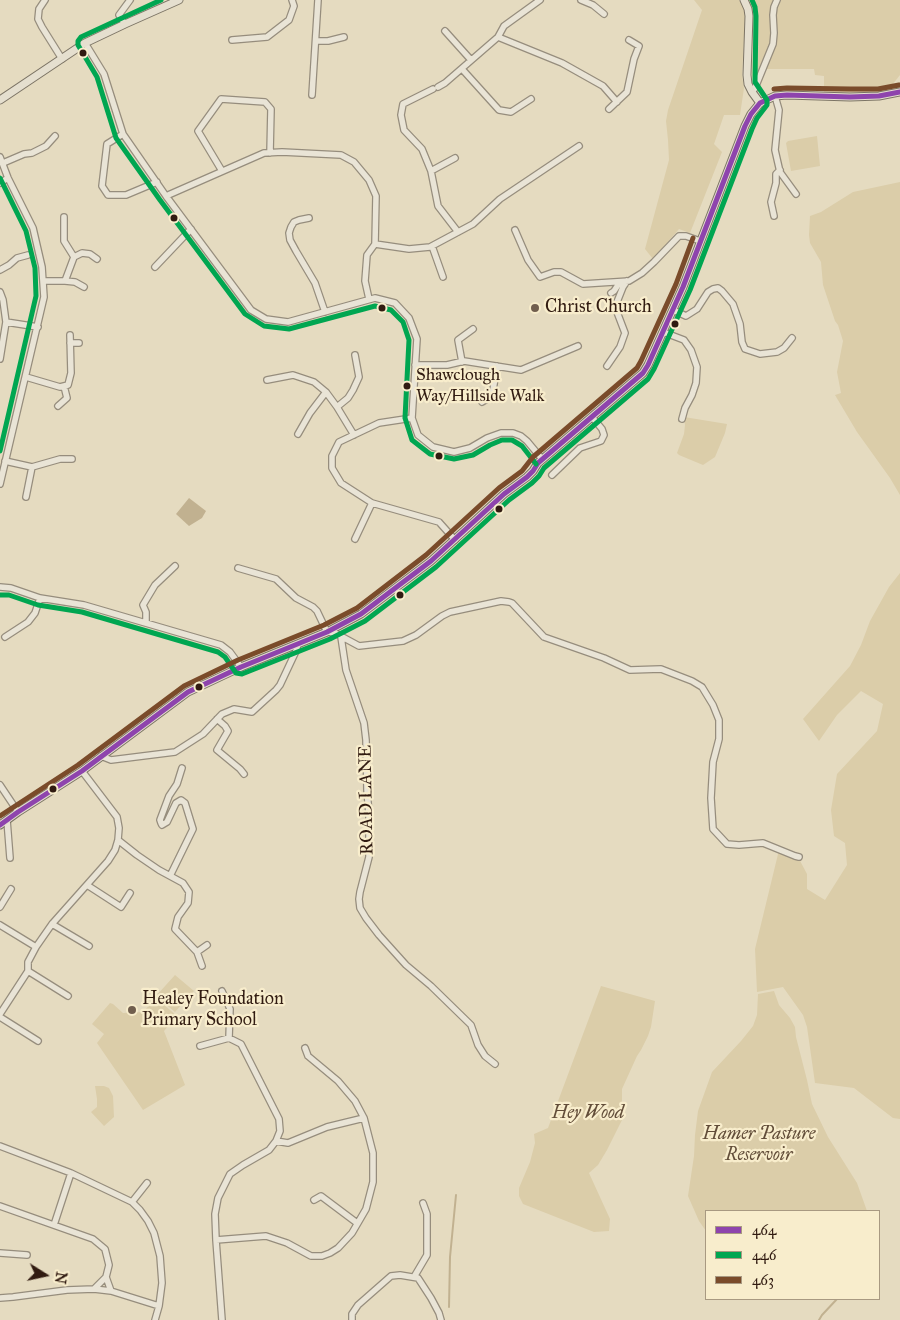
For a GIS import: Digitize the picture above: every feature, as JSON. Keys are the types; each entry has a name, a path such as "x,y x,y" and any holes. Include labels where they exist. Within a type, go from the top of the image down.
{"main road":[{"path":"0,100 85,43 179,0"},
{"path":"744,0 749,16 748,84 760,104"},
{"path":"0,825 82,771 188,692 241,667 327,632 361,614 455,540 504,494 527,477 542,459 643,373 683,287 745,126 751,114 760,104 775,96 850,97 879,96 900,92"}],"street":[{"path":"45,0 39,9 38,19 62,58"},
{"path":"125,24 119,15 130,0"},
{"path":"232,40 267,37 289,20 294,6 292,0"},
{"path":"312,95 318,0"},
{"path":"458,232 438,206 431,171 422,149 404,130 400,115 403,104 445,83 498,37 504,26 540,0"},
{"path":"581,0 593,5 604,14"},
{"path":"752,92 773,44 773,14 777,0"},
{"path":"445,30 471,60"},
{"path":"316,41 328,41 344,37"},
{"path":"498,37 562,63 603,86 617,102"},
{"path":"609,109 627,92 634,59 639,46 629,40"},
{"path":"85,43 104,74 124,134 166,196 251,310 266,319 288,322 369,299 375,298 395,303 408,318 417,339 412,418 418,435 433,447 454,452 470,448 487,438 501,433 513,433 528,441 542,459"},
{"path":"462,68 498,110 512,112 531,99"},
{"path":"775,96 779,110 775,150 780,170 796,194"},
{"path":"222,171 198,131 220,99 265,102 271,109 270,153"},
{"path":"124,134 107,144 102,186 108,195 126,195 157,182"},
{"path":"3,163 46,146 55,136"},
{"path":"375,244 409,248 432,246 474,224 500,199 579,146"},
{"path":"166,196 264,153 341,155 354,162 369,180 376,196 375,244 367,255 365,280 369,299"},
{"path":"0,157 8,178 34,228 42,267 44,297 0,484"},
{"path":"431,171 455,158"},
{"path":"774,216 771,202 776,183 776,174 780,170"},
{"path":"0,183 8,178"},
{"path":"64,217 64,241 74,257"},
{"path":"309,218 294,222 291,227 290,240 315,283 325,312"},
{"path":"155,267 191,229"},
{"path":"515,230 528,260 540,277 560,272 581,284 630,281 654,262 679,236 686,236 700,241"},
{"path":"432,246 443,277"},
{"path":"65,281 74,257 82,253 90,254 98,259"},
{"path":"0,270 17,258 28,255"},
{"path":"43,281 75,282 84,287"},
{"path":"607,366 620,346 625,333 617,312 617,302 627,281"},
{"path":"611,293 620,282"},
{"path":"673,310 686,316 697,309 708,292 718,288 733,304 740,324 745,350 760,354 777,352 784,348 792,338"},
{"path":"0,292 6,322 0,359"},
{"path":"6,322 38,327"},
{"path":"462,362 458,340 473,329"},
{"path":"663,332 684,340 691,350 697,367 696,383 682,419"},
{"path":"26,377 60,387 68,384 71,373 70,335"},
{"path":"70,343 79,343"},
{"path":"415,364 447,365 462,362 521,370 578,346"},
{"path":"337,407 348,398 359,377 354,356"},
{"path":"482,402 492,396 497,366"},
{"path":"267,380 293,375 314,382 326,392 354,435"},
{"path":"58,406 67,398 64,386"},
{"path":"298,434 310,413 326,392"},
{"path":"552,475 580,448 601,441 604,435 602,429 592,417"},
{"path":"412,418 379,423 339,442 332,456 332,468 341,483 372,502 438,522 455,540"},
{"path":"5,461 32,467 60,459 72,459"},
{"path":"26,497 32,467"},
{"path":"355,539 372,502"},
{"path":"146,623 146,612 143,605 156,585 175,566"},
{"path":"238,568 276,578 296,598 317,611 327,632 335,633 359,646 403,641 416,635 450,612 501,601 512,604 544,637 604,658 630,670 661,670 692,681 702,687 713,705 719,720 719,739 713,762 712,780 711,812 713,829 727,844 763,843 800,857"},
{"path":"0,587 11,588 40,598 84,605 220,645 230,652 241,667"},
{"path":"5,637 28,622 35,613 40,598"},
{"name":"ROAD LANE","path":"342,637 346,670 364,723 366,740 369,850 360,892 360,908 379,935 406,965 431,986 471,1025 485,1056 495,1064"},
{"path":"101,756 111,760 175,752 203,734 222,714 234,709 252,712 276,690 298,644"},
{"path":"217,720 228,731 218,750 244,774"},
{"path":"170,876 193,829 185,802 181,800 176,803 166,822 162,825 160,823 169,796 177,784 182,768"},
{"path":"38,1041 0,1016 28,971 28,962 36,947 52,924 108,861 115,850 118,840 119,828 117,817 82,771"},
{"path":"0,785 18,812"},
{"path":"7,820 10,858"},
{"path":"118,840 137,855 183,883 189,892 188,902 178,917 175,929 197,952 202,966"},
{"path":"87,885 121,907 130,893"},
{"path":"0,907 12,889"},
{"path":"52,924 89,946"},
{"path":"0,925 36,947"},
{"path":"197,952 207,945"},
{"path":"28,971 68,996"},
{"path":"222,991 230,1009 229,1038"},
{"path":"227,1003 251,997 260,998"},
{"path":"200,1046 229,1038 241,1044 279,1119 280,1131 270,1150 230,1174 218,1198 215,1214 222,1320"},
{"path":"216,1240 266,1236 287,1243 311,1256 322,1256 338,1248 352,1233 366,1209 373,1182 373,1153 364,1118 355,1101 338,1081 308,1056 305,1048"},
{"path":"276,1141 288,1143 327,1127 364,1118"},
{"path":"0,1146 71,1173 132,1202 148,1221 154,1233 160,1256 162,1283 155,1320"},
{"path":"54,1225 71,1173"},
{"path":"132,1202 147,1183"},
{"path":"314,1200 321,1196 357,1223"},
{"path":"414,1277 426,1255 427,1214 423,1203"},
{"path":"0,1206 93,1239 105,1249 109,1265 106,1277 94,1289"},
{"path":"0,1252 27,1255"},
{"path":"352,1320 352,1314 358,1305 391,1276 400,1275 418,1278 440,1313 440,1320"},
{"path":"106,1277 111,1291"},
{"path":"0,1298 13,1298 67,1290 94,1289 111,1291 159,1306"}],"green space":[{"path":"694,0 739,0 743,6 745,17 742,75 744,88 740,115 724,115 714,144 722,152 690,233 679,229 653,259 645,249 669,160 666,121 668,110 702,10"},
{"path":"749,0 775,0 771,39 755,84 752,75 754,34 752,7"},
{"path":"781,0 900,0 900,75 892,85 893,93 824,94 824,76 815,75 814,69 765,69 771,56 775,16"},
{"path":"817,136 820,166 791,171 786,143 788,141"},
{"path":"900,182 900,495 857,432 835,395 841,393 837,372 843,341 823,285 821,262 810,243 809,235 810,216 821,212 853,192"},
{"path":"684,417 727,424 715,457 703,465 677,453 684,434"},
{"path":"900,573 900,1119 893,1118 854,1088 815,1083 807,1027 803,1015 783,987 757,992 755,949 779,850 798,857 807,874 807,889 825,900 847,865 845,843 834,836 831,810 837,774 877,731 883,704 861,691 837,715 819,741 803,719 850,666 861,645 870,621 889,587"},
{"path":"175,975 194,991 175,1012 156,996"},
{"name":"Hey Wood","path":"601,986 655,1001 648,1036 622,1089 622,1120 598,1165 589,1173 610,1219 609,1231 594,1232 523,1204 519,1196 519,1188 530,1162 535,1143 534,1134 548,1128"},
{"name":"Hamer Pasture Reservoir","path":"774,991 779,1005 795,1027 812,1104 828,1137 857,1183 867,1210 705,1210 705,1230 699,1221 688,1196 698,1111 712,1072 753,1026 757,1015 758,994"},
{"path":"156,998 177,1016 164,1031 185,1085 143,1110 97,1043 104,1034 92,1024 110,1003 123,1013 143,1012"},
{"path":"95,1086 109,1088 113,1096 114,1117 104,1126 91,1112 97,1107"}],"shaded area":[{"path":"189,498 206,511 202,518 189,526 176,514"}],"waterway":[{"path":"449,1307 450,1257 456,1195"},
{"path":"819,1320 836,1300"}],"transit line":[{"name":"446","path":"161,0 81,37 78,45 97,77 116,138 245,314 264,326 289,329 375,306 391,310 403,322 409,340 405,418 412,440 430,454 454,459 473,455 502,440 512,440 522,446 536,464"},
{"name":"446","path":"0,595 9,595 38,605 82,612 218,652 225,657 236,673 242,674 330,639 365,621 436,567 509,500 532,483 544,468 648,379 654,369 690,290 752,129 757,118 767,105 767,100 755,82 756,16 752,0"},
{"name":"463","path":"774,89 878,89 899,85"},
{"name":"464","path":"0,825 82,771 188,692 241,667 327,632 361,614 431,561 504,494 527,477 538,463 643,373 683,287 745,126 751,114 760,103 775,96 787,95 850,97 879,96 900,92"},
{"name":"446","path":"0,178 26,231 35,268 36,296 0,451"},
{"name":"463","path":"0,816 78,765 184,686 238,660 324,625 357,608 426,555 499,488 522,471 533,457 637,368 676,284 693,238"}],"place":[{"name":"Christ Church","path":"535,308"},
{"name":"Shawclough Way/Hillside Walk","path":"407,386"},
{"name":"Healey Foundation Primary School","path":"132,1010"}]}
